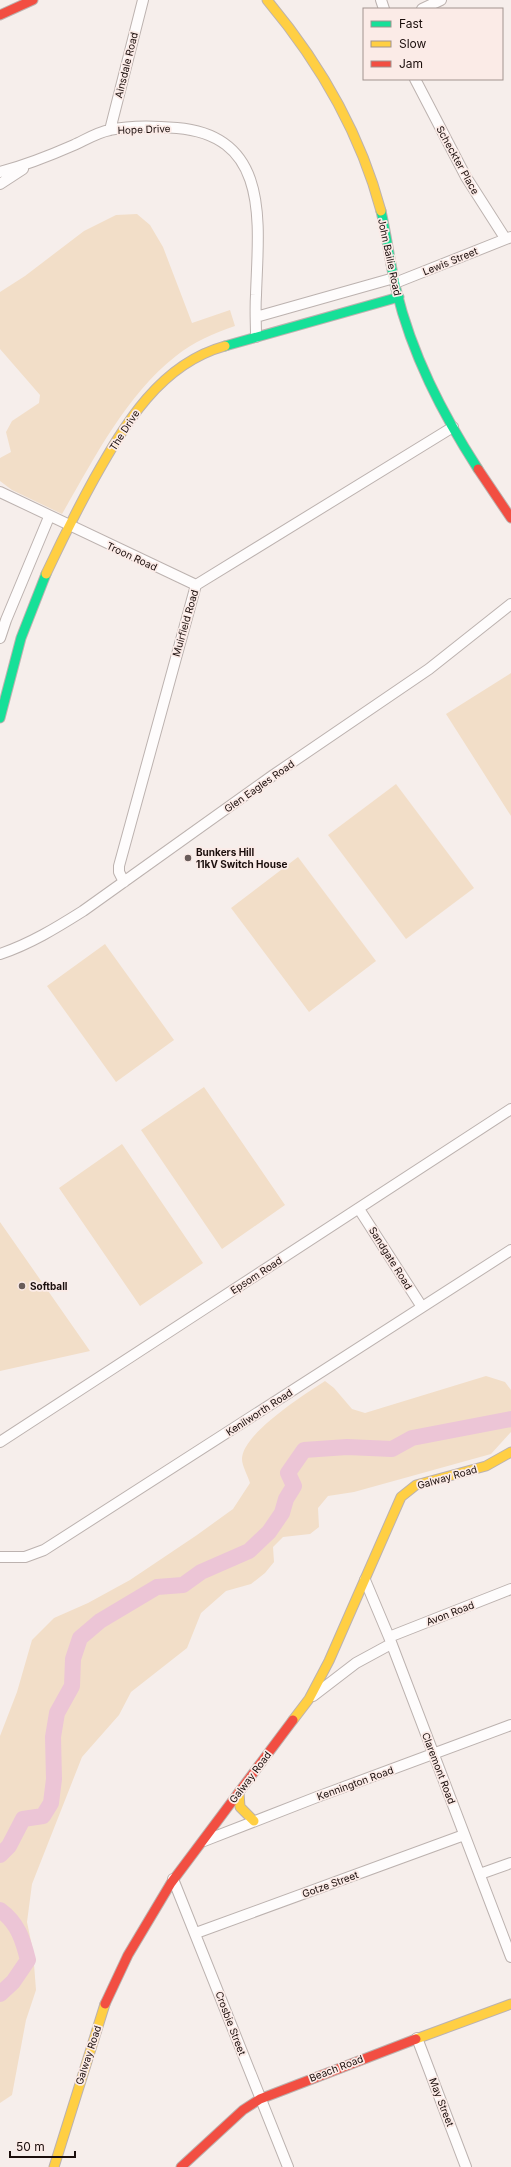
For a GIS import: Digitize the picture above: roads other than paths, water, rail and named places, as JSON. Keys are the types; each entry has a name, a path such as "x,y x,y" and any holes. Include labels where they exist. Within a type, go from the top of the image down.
{"street":[{"path":"0,14 34,0"},
{"name":"Ainsdale Road","path":"110,130 143,0"},
{"name":"John Bailie Road","path":"267,0 312,58 340,107 355,138 379,205 394,280 413,346 438,401 511,518"},
{"path":"424,8 441,0"},
{"name":"Scheckter Place","path":"416,80 462,170 508,238"},
{"name":"Hope Drive","path":"0,172 31,164 110,130 160,126 188,129 211,135 226,146 242,163 255,191 259,220 256,337"},
{"name":"Hope Drive","path":"0,184 31,164"},
{"name":"Lewis Street","path":"394,280 508,238"},
{"path":"256,318 394,280"},
{"name":"The Drive","path":"0,715 12,667 25,627 69,525 110,450 148,396 194,358 216,348 399,298"},
{"name":"Muirfield Road","path":"124,882 119,872 119,866 196,585 453,427"},
{"name":"Troon Road","path":"0,492 49,517 196,585"},
{"path":"0,638 49,517"},
{"name":"Glen Eagles Road","path":"0,954 15,949 53,930 124,882 272,776 429,669 482,629 511,604"},
{"name":"Epsom Road","path":"0,1442 360,1209 511,1109"},
{"name":"Sandgate Road","path":"360,1209 422,1307"},
{"name":"Kenilworth Road","path":"0,1557 25,1557 44,1550 511,1250"},
{"name":"Galway Road","path":"54,2167 90,2048 110,1992 136,1939 173,1879 309,1699 329,1661 401,1497 407,1490 416,1485 486,1466 511,1452"},
{"name":"Claremont Road","path":"365,1580 390,1640 511,1957"},
{"name":"Avon Road","path":"309,1699 356,1663 390,1640 511,1589"},
{"name":"Kennington Road","path":"200,1844 254,1821 511,1725"},
{"path":"239,1792 240,1807 254,1821"},
{"name":"Gotze Street","path":"196,1933 464,1835"},
{"path":"480,1874 511,1863"},
{"name":"Crosbie Street","path":"173,1879 196,1933 288,2167"},
{"name":"Beach Road","path":"181,2167 243,2110 260,2099 295,2084 511,2004"},
{"name":"May Street","path":"417,2038 466,2167"}],"waterway":[{"path":"0,1855 9,1846 23,1819 43,1816 51,1803 54,1779 53,1737 57,1713 72,1686 73,1659 80,1638 100,1621 157,1587 183,1585 201,1572 249,1551 269,1532 282,1513 286,1499 294,1486 288,1473 304,1450 347,1447 392,1449 412,1438 511,1419"},
{"path":"0,1910 11,1920 19,1932 28,1960 13,1982 0,1994"}],"place":[{"name":"Bunkers Hill 11kV Switch House","path":"188,858"},
{"name":"Softball","path":"22,1286"}]}
